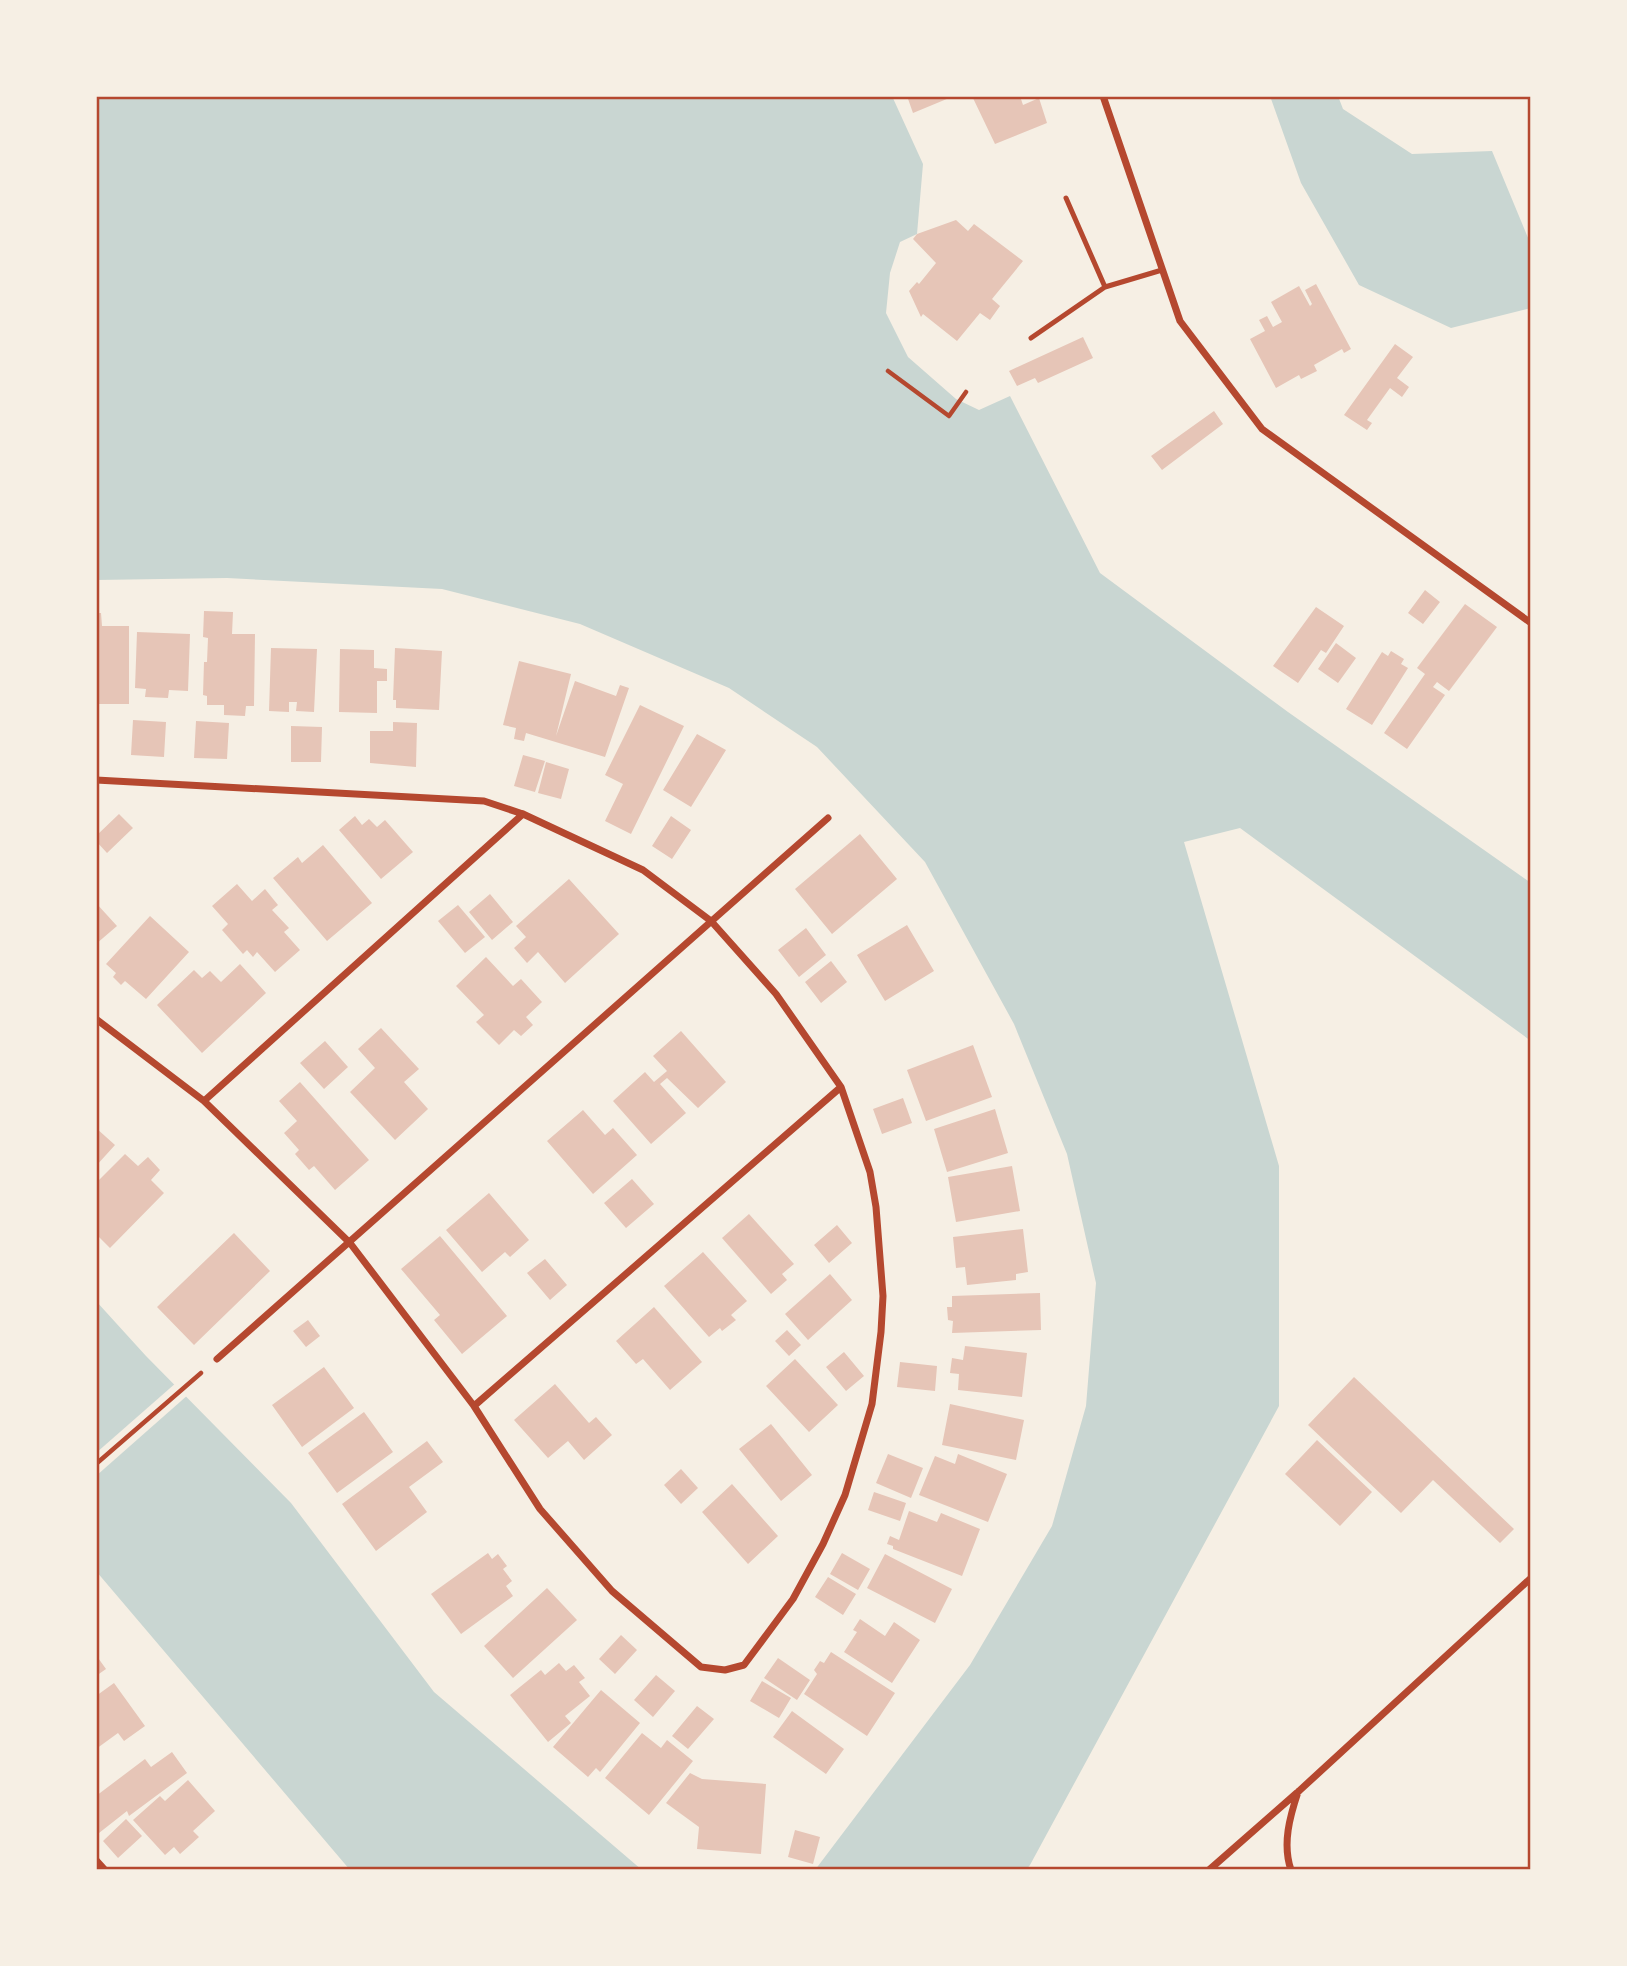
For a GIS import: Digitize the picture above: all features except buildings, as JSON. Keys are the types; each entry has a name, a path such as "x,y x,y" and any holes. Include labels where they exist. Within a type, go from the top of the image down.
{"street":[{"path":"1103,96 1180,321 1262,429 1531,623"},
{"path":"96,780 484,801 523,814 643,870 711,921 776,994 841,1087 870,1172 883,1296 872,1404 845,1495 823,1544 793,1599 744,1665 725,1670 701,1667 612,1591 540,1509 474,1406 350,1243 204,1101 96,1019"},
{"path":"204,1101 523,814"},
{"path":"217,1359 828,818"},
{"path":"474,1406 841,1087"},
{"path":"1209,1870 1531,1578"},
{"path":"1291,1870 1288,1829 1298,1791"}],"lane":[{"path":"1066,198 1105,287"},
{"path":"1031,338 1105,287 1162,270"}],"path":[{"path":"888,371 948,416 966,392"},
{"path":"96,1464 217,1359"}],"shaded area":[{"path":"96,96 892,96 923,164 917,234 900,242 890,273 886,313 908,357 956,399 979,410 1010,396 1100,573 1288,712 1531,883 1531,1041 1240,828 1184,842 1279,1166 1279,1406 1026,1870 815,1870 970,1665 1052,1526 1086,1406 1096,1283 1067,1154 1014,1024 925,862 817,747 729,688 580,624 442,589 227,578 96,580"},
{"path":"1270,96 1338,96 1343,109 1412,154 1492,151 1531,245 1531,308 1451,328 1359,285 1301,183"},
{"path":"96,1301 146,1356 291,1503 434,1692 642,1870 350,1870 96,1571"}],"pier":[{"path":"177,1382 189,1394 96,1476 96,1453"}]}
